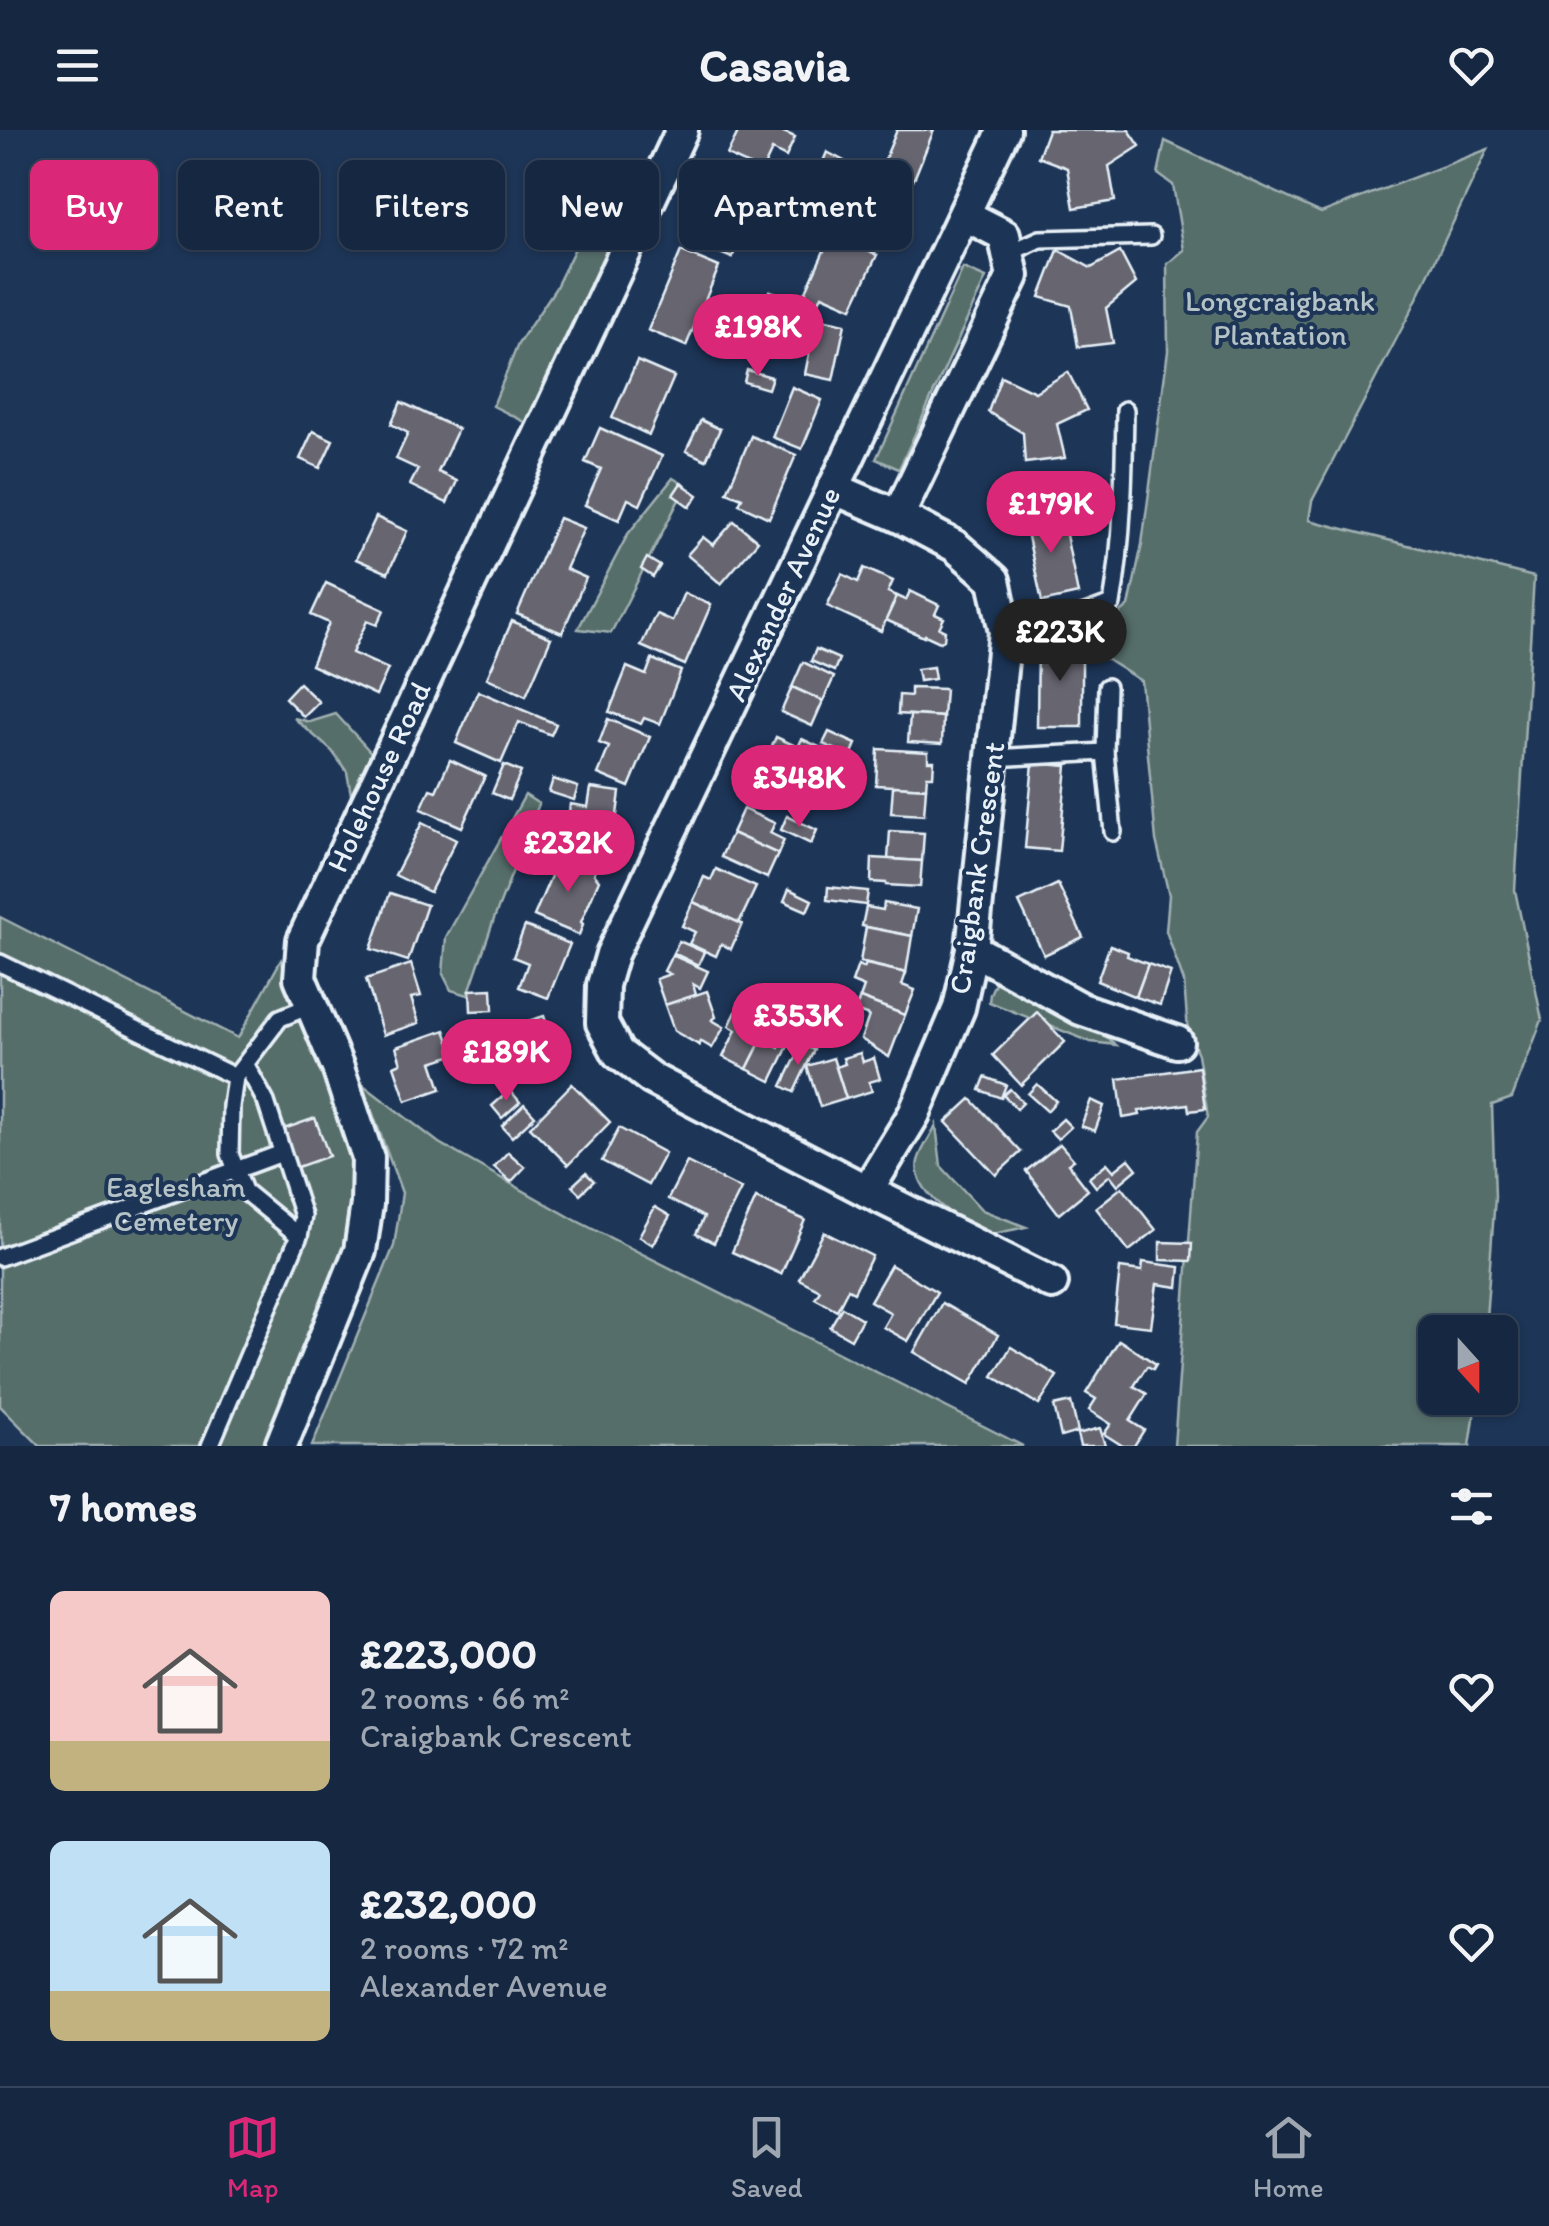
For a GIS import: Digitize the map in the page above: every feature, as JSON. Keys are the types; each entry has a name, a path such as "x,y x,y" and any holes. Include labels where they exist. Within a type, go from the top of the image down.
{"street":[{"name":"Holehouse Road","path":"281,1446 360,1252 367,1204 368,1158 338,1068 300,978 303,940 682,130"},
{"name":"Alexander Avenue","path":"1004,130 612,954 603,985 602,1024 618,1053 652,1079 1052,1283"},
{"path":"898,516 1013,276 1004,235 964,215"},
{"name":"Craigbank Crescent","path":"833,488 955,546 994,580 1005,632 972,949 959,1008 914,1114 867,1191"},
{"path":"972,949 1081,1008 1177,1042"}],"lane":[{"path":"1009,254 1040,238 1152,236"},
{"path":"1005,632 1071,619 1112,604 1122,517 1125,410"},
{"path":"1107,687 1106,752 1113,832"},
{"path":"993,758 1106,752"},
{"path":"0,963 240,1071 266,1102 302,1216 299,1236 210,1446"},
{"path":"299,1236 244,1190 230,1154 240,1071 280,1018 312,1004"},
{"path":"0,1257 282,1154"}],"green space":[{"name":"Longcraigbank Plantation","path":"1165,141 1321,213 1488,149 1411,311 1312,501 1309,520 1534,577 1515,890 1542,1020 1512,1098 1492,1105 1495,1197 1486,1315 1418,1315 1418,1415 1475,1415 1470,1446 1174,1446 1197,1132 1208,1117 1198,1054 1188,1031 1184,982 1166,931 1169,895 1156,840 1141,681 1106,659 1105,627 1129,606 1142,544 1168,351 1167,264 1184,250 1173,185 1158,174"},
{"path":"574,250 611,250 533,426 493,406 518,344 555,289"},
{"path":"963,268 986,278 899,469 876,459"},
{"path":"673,478 686,486 611,633 578,629 628,534"},
{"path":"336,714 375,757 352,800 347,772 332,751 294,718 310,722"},
{"path":"525,795 539,804 468,995 451,990 443,974 446,937"},
{"name":"Eaglesham Cemetery","path":"0,917 238,1038 281,960 356,1170 348,1258 270,1446 40,1446 0,1406"},
{"path":"998,976 1095,1027 1116,1045 1091,1042 989,1002"},
{"path":"362,1084 439,1143 577,1221 1023,1446 312,1446 394,1246 402,1193"},
{"path":"936,1125 941,1166 982,1210 1026,1227 983,1236 930,1195 918,1173 918,1161"}],"building":[{"path":"739,130 779,130 795,137 786,157 772,150 767,160 738,160 727,155"},
{"path":"897,130 934,130 914,179 912,160 884,160"},
{"path":"1048,130 1129,130 1140,146 1109,166 1115,201 1074,208 1067,168 1038,157"},
{"path":"827,152 842,160 824,160"},
{"path":"713,250 735,250 732,258"},
{"path":"824,250 866,250 877,255 852,308 822,295 818,304 803,298"},
{"path":"1058,250 1091,268 1120,252 1136,283 1106,308 1113,343 1078,347 1071,306 1040,297"},
{"path":"681,251 719,267 686,346 648,330"},
{"path":"770,291 803,301 799,316 766,307"},
{"path":"816,318 845,324 833,380 805,374"},
{"path":"637,361 674,377 649,435 612,418"},
{"path":"747,370 772,377 768,389 744,382"},
{"path":"1068,372 1087,410 1057,424 1065,458 1025,463 1023,433 988,412 1001,376 1035,392"},
{"path":"792,387 822,400 802,449 772,437"},
{"path":"401,402 458,429 438,472 457,481 447,503 410,485 418,469 396,459 408,433 391,424"},
{"path":"701,420 720,429 706,460 686,451"},
{"path":"600,428 662,456 640,505 628,499 619,520 585,505 601,469 585,462"},
{"path":"313,431 333,440 320,468 300,459"},
{"path":"751,436 796,455 769,518 739,504 742,498 727,492"},
{"path":"681,483 698,495 690,507 673,495"},
{"path":"1061,510 1078,594 1042,602 1024,518"},
{"path":"376,517 407,531 388,573 356,559"},
{"path":"559,518 584,528 566,569 586,578 562,633 517,614"},
{"path":"734,521 758,541 721,584 687,555 703,537 713,545"},
{"path":"647,558 660,566 653,577 641,569"},
{"path":"864,568 893,581 888,592 897,596 881,631 827,606 842,574 858,582"},
{"path":"326,583 384,610 377,625 367,621 352,653 388,669 376,695 311,665 329,623 311,615"},
{"path":"910,591 939,605 935,614 944,618 939,628 945,631 944,640 924,637 886,620 897,596 906,600"},
{"path":"684,593 711,605 685,665 641,646 656,614 672,621"},
{"path":"512,621 551,638 526,696 487,678"},
{"path":"1038,640 1082,640 1082,727 1037,727"},
{"path":"816,649 839,659 834,671 811,661"},
{"path":"652,659 681,671 660,724 644,718 641,724 609,712 627,667 646,675"},
{"path":"803,662 834,677 823,701 792,687"},
{"path":"933,667 935,679 919,681 917,669"},
{"path":"299,683 319,702 304,717 285,698"},
{"path":"792,687 823,701 812,726 781,712"},
{"path":"911,688 945,689 943,717 898,714 899,695 911,696"},
{"path":"478,691 556,724 551,735 519,722 501,763 456,743"},
{"path":"910,715 943,717 942,744 908,742"},
{"path":"608,719 650,737 629,787 598,774 609,747 599,743"},
{"path":"829,732 856,744 851,756 823,744"},
{"path":"776,737 798,747 802,739 826,750 811,783 765,762"},
{"path":"878,749 928,752 928,761 934,761 933,776 927,776 926,788 876,785"},
{"path":"450,760 485,776 462,827 421,809 430,789 436,791"},
{"path":"765,762 796,776 785,801 754,786"},
{"path":"1033,763 1067,766 1059,851 1025,848"},
{"path":"504,765 521,772 509,800 492,793"},
{"path":"553,779 578,787 574,800 549,792"},
{"path":"893,786 926,788 924,815 891,813"},
{"path":"591,788 620,792 611,860 564,854 570,804 588,807"},
{"path":"743,809 775,823 770,833 784,840 778,854 732,833"},
{"path":"787,816 817,830 811,844 781,830"},
{"path":"422,823 456,840 430,892 395,875"},
{"path":"890,831 924,833 922,861 888,859"},
{"path":"732,833 778,854 767,878 721,857"},
{"path":"872,858 922,861 920,887 871,882"},
{"path":"557,862 598,864 594,874 599,880 579,935 534,916"},
{"path":"716,869 756,887 739,923 693,902 704,877 711,880"},
{"path":"1058,884 1083,937 1044,955 1019,902"},
{"path":"828,887 868,891 866,905 827,900"},
{"path":"789,889 812,900 807,911 784,901"},
{"path":"390,893 427,905 408,961 371,949"},
{"path":"693,902 742,924 731,949 721,944 716,956 689,944 695,932 682,926"},
{"path":"884,903 917,909 912,936 862,926 866,907 883,910"},
{"path":"525,926 570,944 548,998 519,987 528,963 513,957"},
{"path":"866,927 912,936 906,973 860,962"},
{"path":"679,941 704,952 698,965 673,953"},
{"path":"1110,945 1148,964 1136,997 1097,981"},
{"path":"672,955 708,971 700,988 693,984 696,995 665,1005 656,979 670,974 664,971"},
{"path":"411,964 421,996 411,998 419,1023 383,1035 366,979"},
{"path":"866,964 906,973 902,985 915,990 905,1015 860,998 864,987 852,982 858,965 864,968"},
{"path":"1148,964 1171,972 1160,1005 1136,997"},
{"path":"492,989 493,1010 471,1011 470,990"},
{"path":"707,991 716,1017 712,1020 724,1027 712,1048 674,1031 665,1005"},
{"path":"860,998 905,1015 889,1057 861,1039 869,1016 855,1011"},
{"path":"807,1008 819,1014 803,1044 792,1039"},
{"path":"737,1010 769,1025 747,1069 723,1057 736,1030 729,1026"},
{"path":"1037,1012 1065,1042 1021,1085 993,1055"},
{"path":"544,1016 561,1068 508,1085 504,1073 519,1068 515,1055 497,1060 489,1033"},
{"path":"769,1025 779,1030 772,1044 779,1047 782,1040 789,1044 771,1081 747,1069"},
{"path":"445,1030 454,1055 432,1062 441,1089 406,1101 394,1066 401,1063 396,1047"},
{"path":"802,1045 814,1050 794,1092 782,1086"},
{"path":"860,1053 863,1062 874,1058 880,1079 869,1082 872,1091 846,1099 836,1067 845,1064 843,1058"},
{"path":"833,1058 846,1099 820,1107 807,1066"},
{"path":"1199,1067 1205,1109 1189,1111 1188,1104 1139,1111 1140,1115 1123,1118 1118,1079"},
{"path":"985,1077 1006,1085 1001,1098 980,1090"},
{"path":"572,1084 610,1122 568,1165 530,1127"},
{"path":"1037,1084 1056,1101 1047,1111 1028,1094"},
{"path":"1010,1089 1023,1103 1017,1109 1003,1095"},
{"path":"510,1090 520,1102 502,1118 492,1106"},
{"path":"971,1099 1021,1152 996,1175 946,1122"},
{"path":"1091,1100 1104,1106 1095,1131 1081,1126"},
{"path":"524,1104 535,1116 512,1137 502,1126"},
{"path":"315,1118 329,1156 292,1169 278,1131"},
{"path":"1063,1119 1071,1127 1058,1139 1050,1131"},
{"path":"619,1128 665,1153 648,1185 602,1161"},
{"path":"1060,1144 1074,1160 1068,1164 1088,1190 1059,1214 1026,1171"},
{"path":"508,1152 525,1167 511,1182 494,1167"},
{"path":"1129,1159 1137,1169 1118,1185 1110,1175 1096,1187 1089,1178 1107,1163 1114,1171"},
{"path":"687,1162 741,1189 714,1243 696,1234 704,1217 668,1199"},
{"path":"586,1173 594,1181 580,1194 572,1186"},
{"path":"1122,1187 1156,1230 1129,1251 1096,1208"},
{"path":"756,1198 805,1220 781,1274 732,1252"},
{"path":"655,1207 670,1216 653,1245 639,1236"},
{"path":"824,1232 872,1256 854,1292 848,1289 837,1310 815,1298 820,1290 799,1279"},
{"path":"1160,1242 1192,1243 1191,1261 1160,1260"},
{"path":"1143,1262 1180,1267 1178,1287 1157,1284 1151,1327 1114,1323 1120,1268 1142,1271"},
{"path":"891,1265 937,1292 908,1341 883,1327 891,1313 870,1301"},
{"path":"942,1303 998,1335 970,1384 914,1352"},
{"path":"842,1307 862,1319 851,1339 830,1327"},
{"path":"1119,1340 1156,1364 1153,1369 1147,1366 1134,1386 1147,1394 1130,1421 1144,1430 1134,1446 1123,1446 1104,1434 1111,1424 1089,1410 1096,1399 1086,1393"},
{"path":"1011,1347 1057,1376 1039,1405 993,1376"},
{"path":"1071,1402 1078,1432 1061,1437 1054,1406"},
{"path":"1100,1428 1105,1446 1080,1446 1077,1434"}]}
